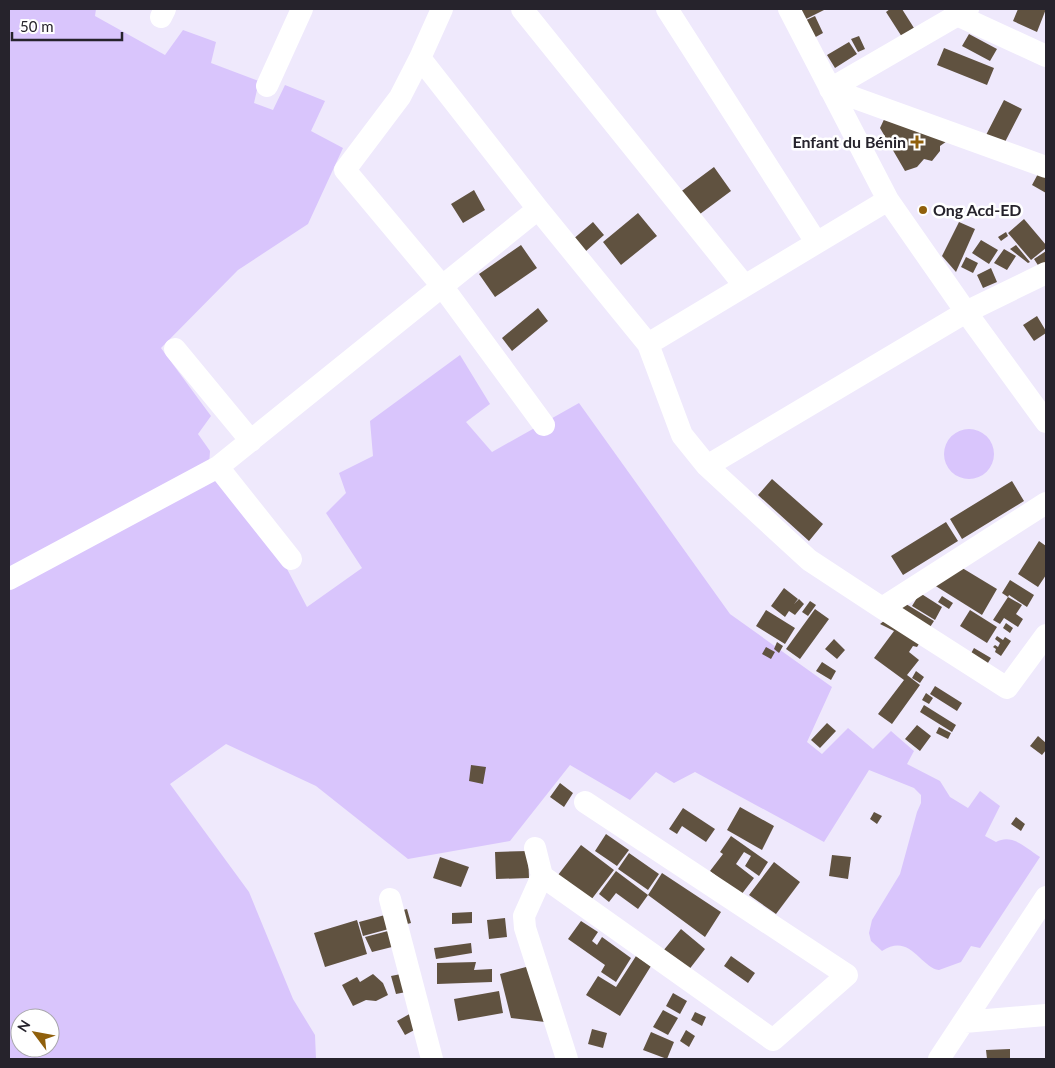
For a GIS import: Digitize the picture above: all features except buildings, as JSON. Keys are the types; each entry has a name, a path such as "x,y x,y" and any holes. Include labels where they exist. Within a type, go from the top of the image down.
{"street":[{"path":"267,86 302,9"},
{"path":"442,9 400,97 345,170 442,286 544,425"},
{"path":"522,9 744,285"},
{"path":"667,9 816,242"},
{"path":"789,9 888,200 966,312 1038,394 1046,422"},
{"path":"830,89 962,12 1046,56"},
{"path":"420,58 538,209 648,344 682,436 707,466 809,560 1007,688 1046,635"},
{"path":"830,89 1046,167"},
{"path":"648,344 888,200"},
{"path":"9,579 218,468 538,209"},
{"path":"707,466 966,312 1046,273"},
{"path":"175,349 251,441"},
{"path":"218,468 291,559"},
{"path":"882,608 1046,503"},
{"path":"534,848 542,876 773,1040 847,976 585,802"},
{"path":"542,876 524,916 525,928 567,1059"},
{"path":"939,1059 1046,897"},
{"path":"390,899 432,1059"},
{"path":"964,1022 1046,1015"}],"shaded area":[{"path":"9,9 96,9 95,16 165,55 183,30 216,42 211,63 259,81 254,103 273,110 285,85 325,101 311,131 343,148 308,224 238,270 161,348 211,416 198,434 210,451 209,466 286,567 307,607 362,568 326,513 346,493 339,473 373,456 370,421 460,355 490,404 466,422 492,452 579,403 730,614 832,687 807,742 822,754 848,728 873,749 891,731 914,751 907,764 940,781 950,797 968,808 980,791 1000,806 985,836 996,842 1008,839 1013,840 1040,857 980,948 971,946 961,962 939,970 932,968 907,948 892,946 882,951 871,941 869,933 872,920 900,874 921,803 921,795 914,788 869,770 824,842 695,772 674,783 656,772 630,800 570,765 510,841 408,859 316,786 226,744 170,784 249,892 293,999 315,1035 316,1059 9,1059"},
{"path":"969,429 987,436 994,454 987,472 969,479 951,472 944,454 951,436"}],"place":[{"name":"Enfant du Bénin","path":"917,142"},
{"name":"Ong Acd-ED","path":"923,210"}]}
